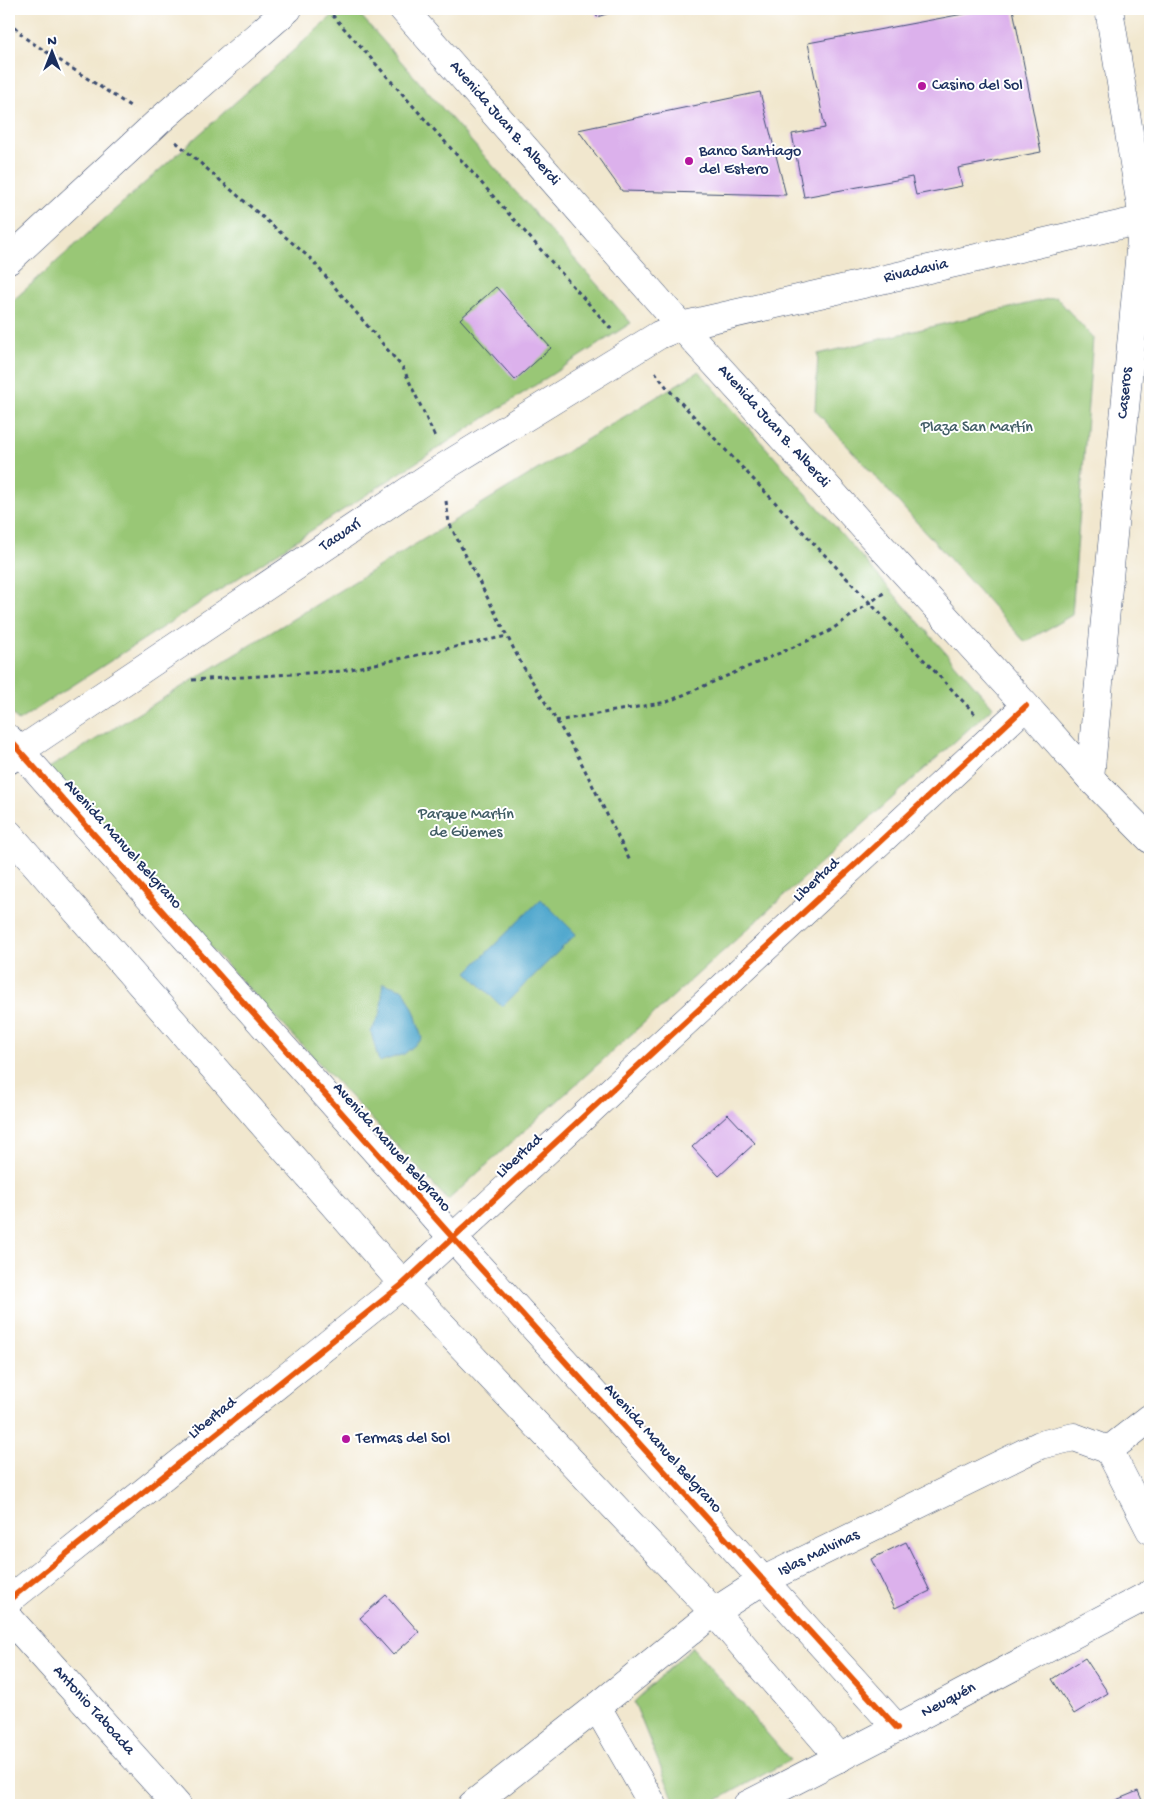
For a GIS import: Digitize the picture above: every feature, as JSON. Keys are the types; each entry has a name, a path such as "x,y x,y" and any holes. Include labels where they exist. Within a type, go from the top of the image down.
{"main road":[{"path":"9,260 158,122 288,9"},
{"name":"Avenida Juan B. Alberdi","path":"403,9 681,326 1090,778 1150,839"},
{"name":"Caseros","path":"1090,778 1146,219 1109,9"},
{"name":"Rivadavia","path":"681,326 1146,219"},
{"name":"Tacuarí","path":"12,750 441,469 637,347 681,326"},
{"name":"Libertad","path":"9,1600 404,1284 1026,706"},
{"name":"Avenida Manuel Belgrano","path":"12,750 762,1581 898,1728"},
{"path":"9,834 404,1284 714,1612 840,1758"},
{"path":"1150,1418 1109,1450 1150,1530"},
{"name":"Islas Malvinas","path":"472,1805 714,1612 762,1581 1040,1446 1074,1437 1109,1450"},
{"name":"Neuquén","path":"747,1805 898,1728 1150,1594"},
{"name":"Antonio Taboada","path":"9,1618 177,1805"},
{"path":"597,1707 653,1805"}],"path":[{"path":"9,21 25,38 121,102 158,122 182,149 311,259 403,368 440,447 441,469 449,524 521,663 577,754 630,861"},
{"path":"556,721 667,702 828,632 890,589"},
{"path":"192,680 342,672 507,636"}],"green space":[{"path":"340,9 355,9 631,323 18,721 9,710 9,304"},
{"name":"Plaza San Martín","path":"1056,297 1093,338 1072,615 1025,642 815,410 818,354"},
{"name":"Parque Martín de Güemes","path":"699,371 993,707 448,1200 44,771"},
{"path":"692,1647 790,1760 708,1805 676,1805 634,1702"}],"water":[{"path":"541,899 576,934 502,1007 467,972"},
{"path":"383,983 404,990 415,1013 422,1039 404,1054 379,1062 371,1032 381,1012"}],"building":[{"path":"594,9 622,9 597,17"},
{"name":"Casino del Sol","path":"990,9 1013,9 1041,152 958,168 962,186 916,195 912,177 804,197 792,134 825,128 808,43"},
{"name":"Banco Santiago del Estero","path":"760,92 786,195 622,191 578,130"},
{"path":"496,287 551,348 515,380 460,319"},
{"path":"728,1114 755,1143 719,1176 692,1147"},
{"path":"906,1542 930,1591 895,1608 871,1559"},
{"path":"386,1595 419,1632 393,1655 360,1618"},
{"path":"1085,1658 1108,1693 1074,1714 1052,1679"},
{"path":"1138,1791 1144,1805 1104,1805"}],"cycle path":[{"path":"9,1600 403,1284 1026,706"},
{"path":"9,739 453,1238 897,1728"}],"place":[{"name":"Casino del Sol","path":"922,86"},
{"name":"Banco Santiago del Estero","path":"689,161"},
{"name":"Termas del Sol","path":"346,1439"}]}
